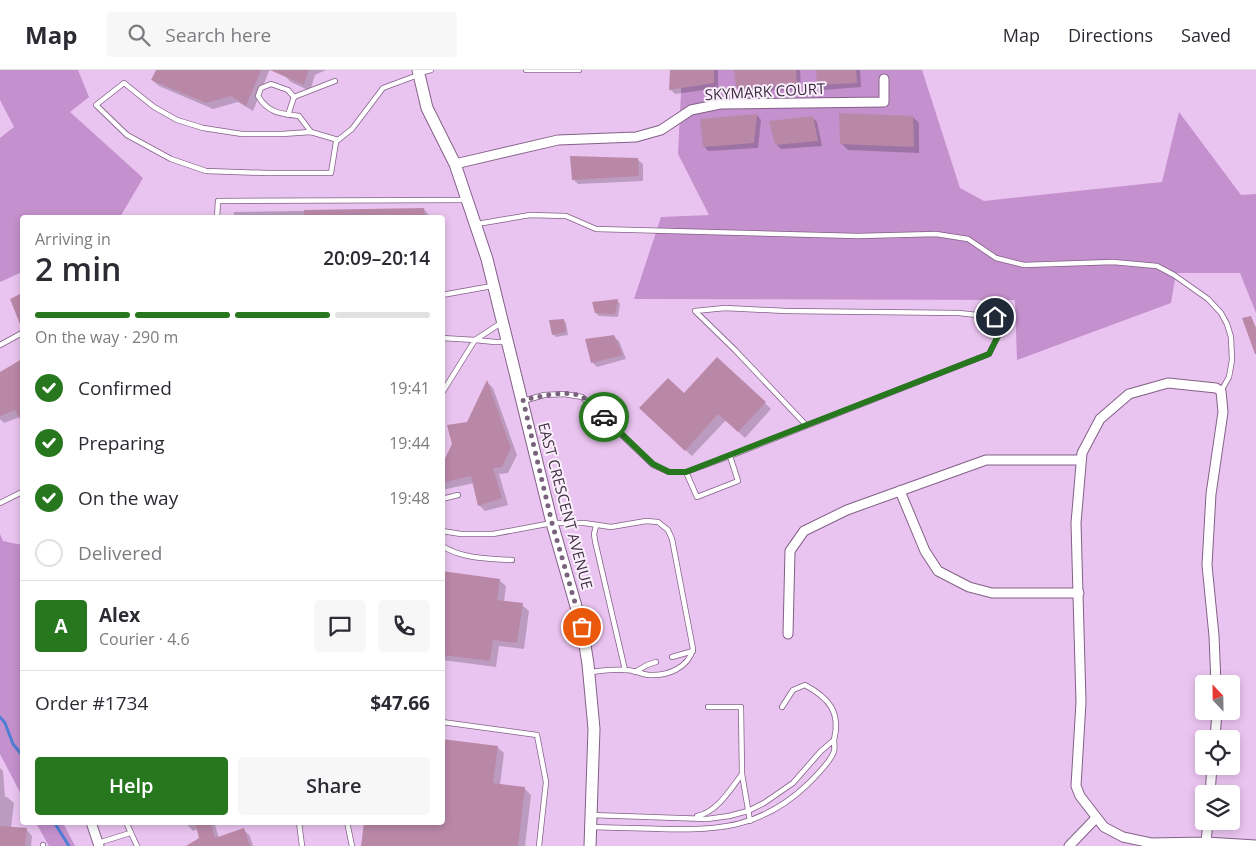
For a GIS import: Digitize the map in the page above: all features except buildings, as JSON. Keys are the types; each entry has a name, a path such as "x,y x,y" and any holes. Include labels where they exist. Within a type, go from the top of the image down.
{"street":[{"name":"EAST CRESCENT AVENUE","path":"419,73 428,108 455,164 494,286 552,523 582,627 589,672 594,729 590,846"},
{"name":"SKYMARK COURT","path":"455,164 558,140 636,137 661,130 691,110 720,104 884,102 884,79"},
{"path":"1216,675 1208,565 1211,494 1223,412 1221,391 1216,388 1168,383 1129,394 1100,419 1082,453 1076,523 1081,702 1076,786 1080,796 1104,827 1124,836 1151,843 1206,842 1256,845"},
{"path":"788,634 790,551 804,531 848,510 986,460 1081,460"},
{"path":"900,491 925,551 938,571 969,587 992,593 1079,593"},
{"path":"1069,846 1096,818"},
{"path":"91,825 99,845"},
{"path":"1206,842 1207,830"}],"lane":[{"path":"338,140 311,132 242,134 203,128 177,120 154,107 124,83 96,105 127,135 171,160 206,170 267,173 331,173 336,142 352,128 383,88 431,70"},
{"path":"526,70 579,70"},
{"path":"294,97 335,81"},
{"path":"294,97 288,90 271,84 261,88 258,96 264,106 279,113 299,116 311,132"},
{"path":"288,115 294,97"},
{"path":"218,215 218,201 467,200"},
{"path":"476,225 530,215 566,216 596,230 858,236 936,234 968,238 996,258 1024,265 1113,262 1157,266 1174,275 1208,299 1221,312 1231,337 1232,360 1228,377 1221,391"},
{"path":"445,294 494,286"},
{"path":"523,400 544,395 564,394 582,397 653,464 669,472 686,472 989,354 1000,332 995,317 958,313 786,311 725,308 695,311 741,356 806,425"},
{"path":"445,387 475,340 502,322"},
{"path":"0,344 20,334"},
{"path":"445,338 508,342"},
{"path":"686,472 697,497 738,482 730,456"},
{"path":"0,503 20,493"},
{"path":"445,498 458,495"},
{"path":"445,532 493,534 552,523 584,523 611,527 646,521 658,522 668,530 672,539 693,652 691,658 683,667 668,673 649,675 626,670 589,672"},
{"path":"596,526 595,541 626,670"},
{"path":"445,548 453,553 512,560"},
{"path":"672,657 693,652"},
{"path":"635,672 646,664 656,662"},
{"path":"591,821 697,830 726,827 750,820 782,806 818,774 834,751 837,727 834,711 821,694 805,685 793,690 782,707"},
{"path":"708,706 741,707 742,774 750,820"},
{"path":"445,722 537,735 546,782 538,846"},
{"path":"591,821 707,819 748,811 764,803 793,783 821,751 834,740"},
{"path":"691,818 702,815 717,805 742,774"},
{"path":"127,825 137,846"},
{"path":"299,825 302,846"},
{"path":"348,825 352,846"},
{"path":"99,845 130,832"}],"shaded area":[{"path":"0,70 78,70 89,97 70,112 143,178 121,215 20,215 20,273 0,282 0,138 14,127 0,100"},
{"path":"922,70 960,188 984,201 1162,182 1179,112 1241,195 1256,194 1256,313 1240,273 1176,273 1171,303 1017,360 1015,300 634,299 661,217 709,215 678,154 682,71"},
{"path":"0,534 3,541 20,545 20,792 0,754"},
{"path":"37,825 64,825 75,846 49,846"}],"waterway":[{"path":"0,717 5,723 13,744 20,753"},
{"path":"56,825 69,846"}],"way so far":[{"path":"582,627 552,523 523,400 544,395 564,394 582,397 604,417"}],"route":[{"path":"604,417 653,464 669,472 686,472 989,354 1000,332 995,317"}]}
